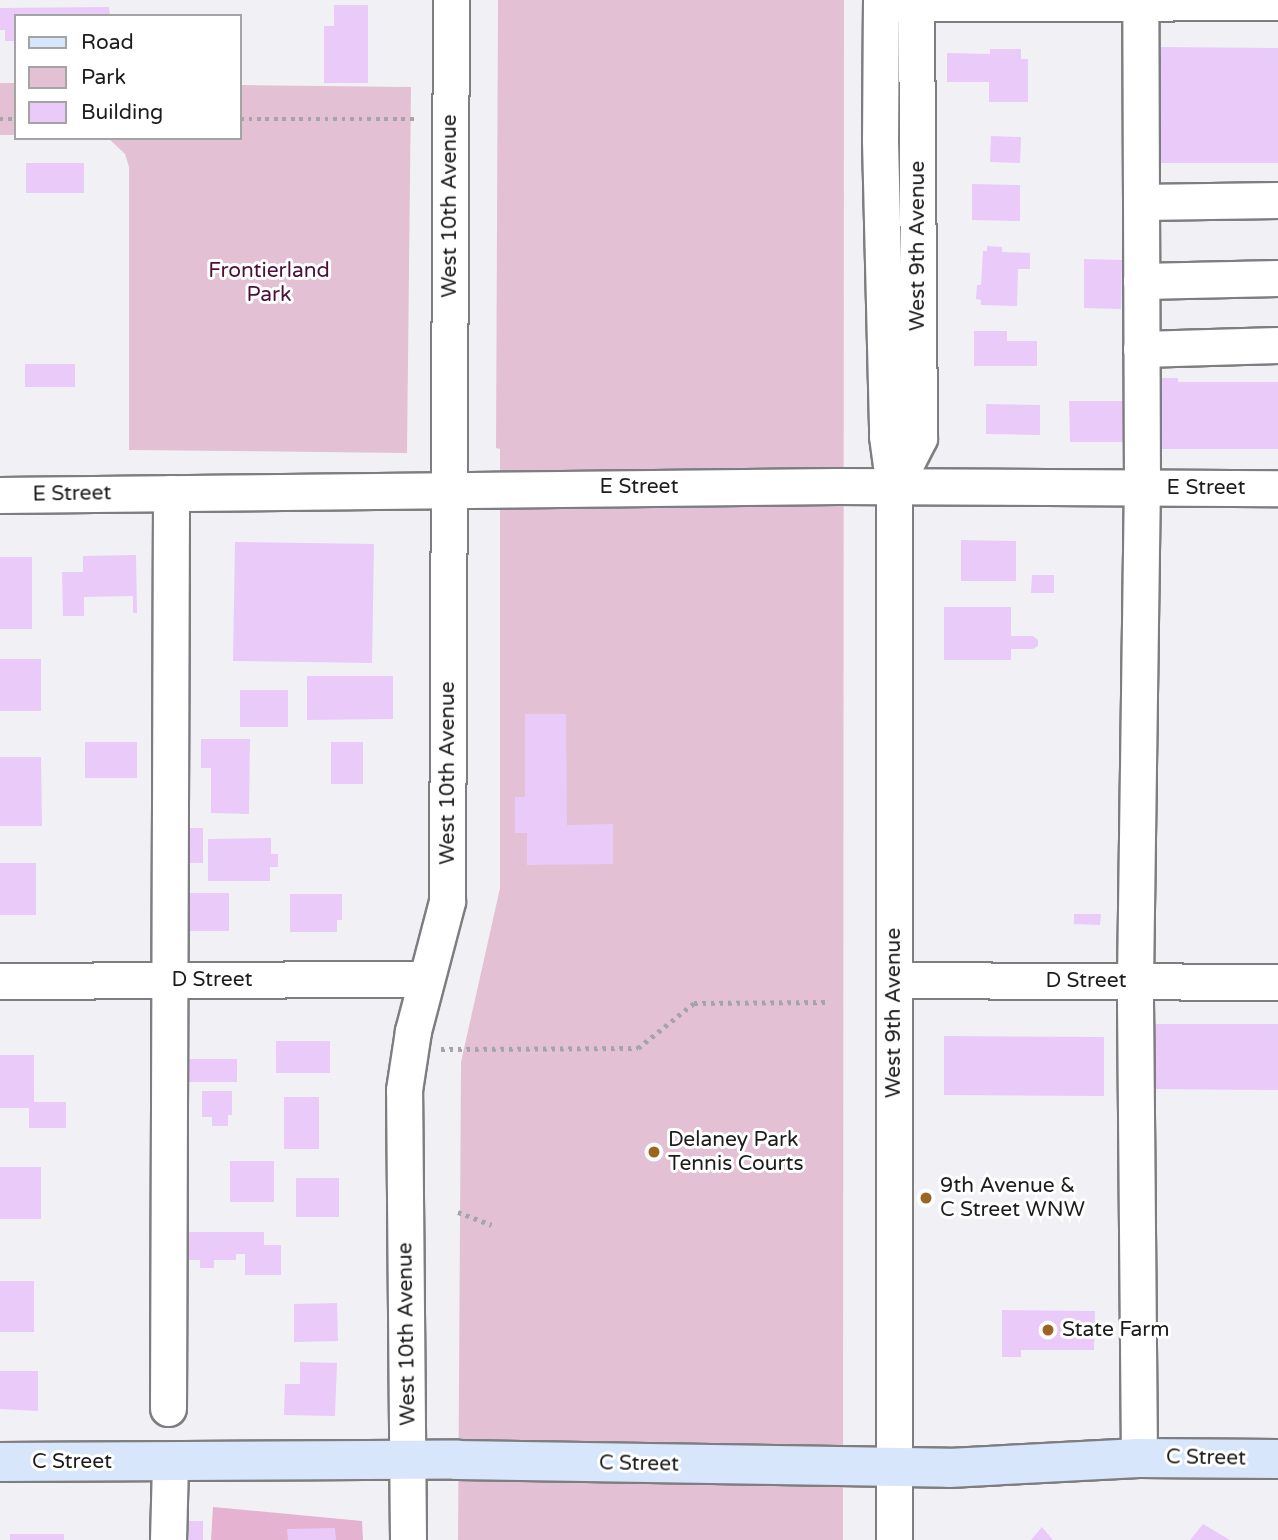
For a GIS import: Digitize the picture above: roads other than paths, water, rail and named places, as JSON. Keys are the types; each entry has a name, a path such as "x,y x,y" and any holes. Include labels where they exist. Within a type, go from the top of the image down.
{"main road":[{"name":"C Street","path":"0,1462 408,1460 949,1468 1139,1458 1278,1459"}],"street":[{"name":"West 10th Avenue","path":"408,1540 404,1090 425,979 436,948 447,901 451,0"},
{"path":"881,1 1278,2"},
{"name":"West 9th Avenue","path":"881,1 880,140 887,436 894,487 894,1540"},
{"name":"West 9th Avenue","path":"894,487 919,438 916,1"},
{"path":"1139,1458 1135,981 1142,487 1140,1"},
{"path":"1141,202 1278,200"},
{"path":"1141,281 1278,278"},
{"path":"1141,349 1278,345"},
{"name":"E Street","path":"0,495 449,489 1278,488"},
{"path":"167,1408 170,493"},
{"name":"D Street","path":"0,981 425,979"},
{"name":"D Street","path":"894,980 1278,982"},
{"path":"168,1540 170,1461"}],"place":[{"name":"Delaney Park Tennis Courts","path":"654,1152"},
{"name":"9th Avenue & C Street WNW","path":"926,1198"},
{"name":"State Farm","path":"1048,1330"}],"park label":[{"name":"Frontierland Park","path":"269,283"}]}
